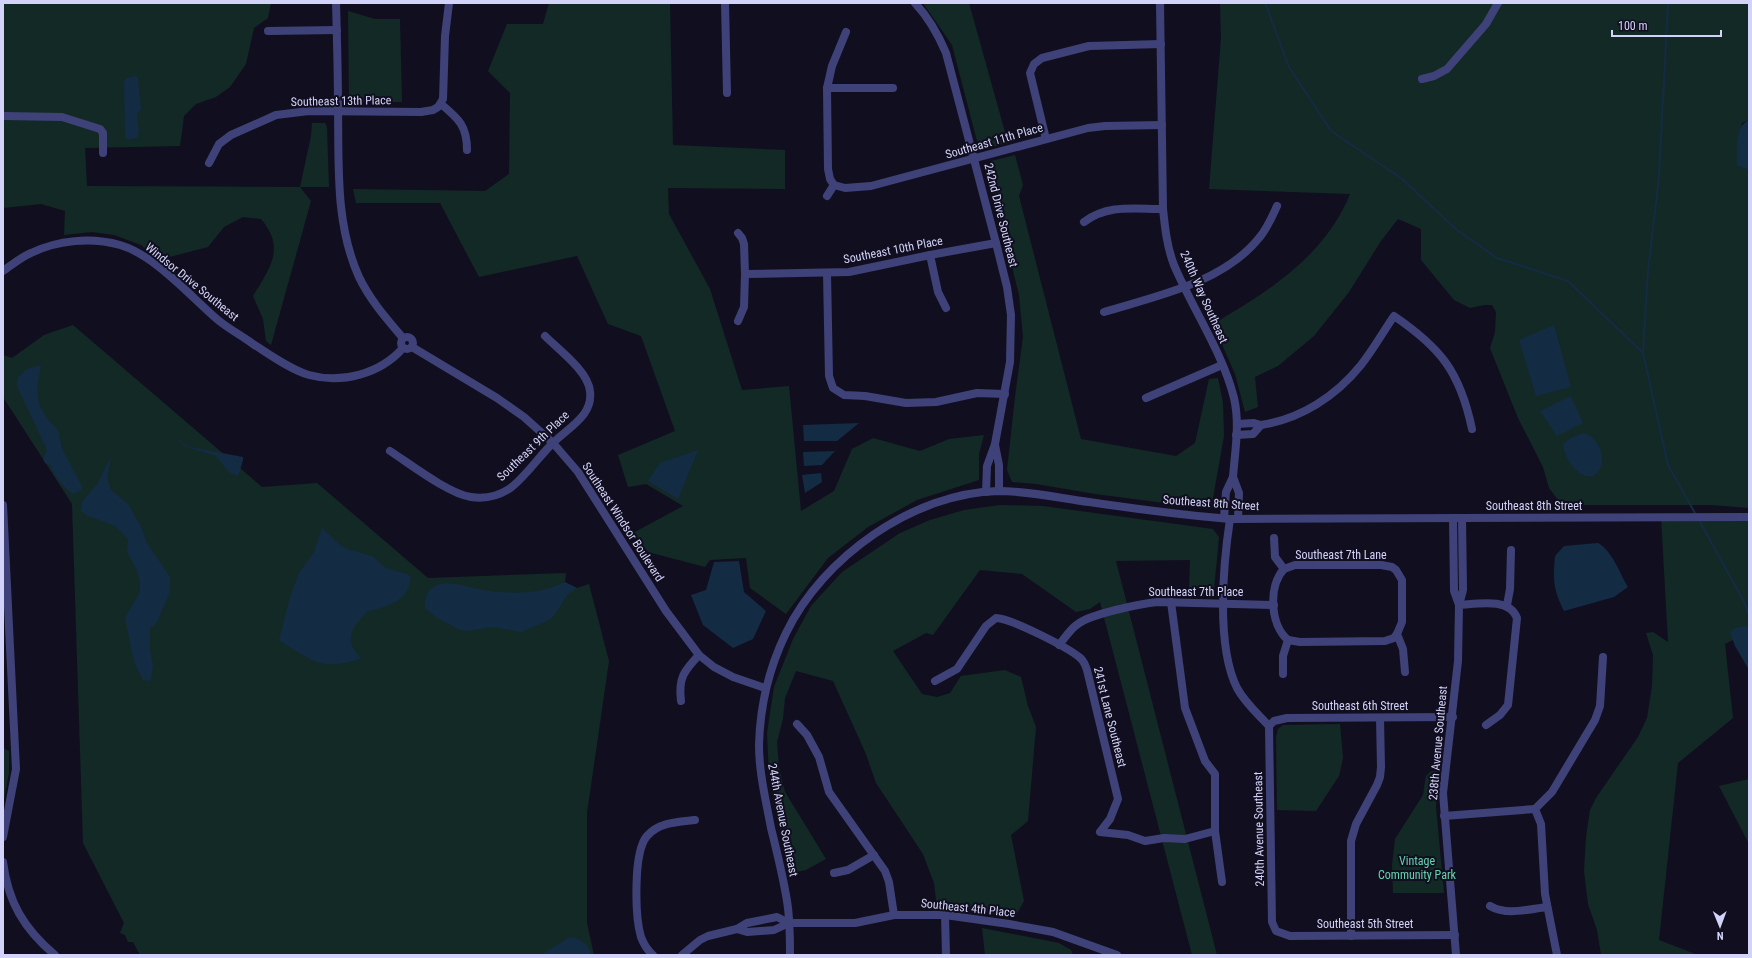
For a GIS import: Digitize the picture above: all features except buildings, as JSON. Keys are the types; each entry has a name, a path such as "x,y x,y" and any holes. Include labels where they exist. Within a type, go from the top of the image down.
{"street":[{"path":"336,3 340,196 344,236 358,276 367,293 378,309 403,338"},
{"path":"449,3 444,56 444,94 442,104 459,120 465,129 467,137 467,150"},
{"path":"725,3 727,93"},
{"name":"242nd Drive Southeast","path":"915,3 925,14 935,29 946,53 1007,286 1011,315 1010,362 995,444 987,466 986,492"},
{"name":"240th Way Southeast","path":"1160,3 1163,209 1170,251 1185,287 1222,365 1233,397 1237,424 1233,477 1226,492 1231,519"},
{"path":"1422,79 1434,76 1447,69 1486,24 1498,3"},
{"path":"268,31 337,30"},
{"path":"827,196 834,185 830,180 828,169 828,88 832,66 846,32"},
{"path":"1046,139 1030,73 1038,60 1089,46 1161,44"},
{"path":"828,88 893,88"},
{"name":"Southeast 13th Place","path":"209,163 219,144 231,135 264,120 290,112 422,112 433,110 442,104"},
{"path":"3,116 62,117 100,128 103,134 103,153"},
{"name":"Southeast 11th Place","path":"834,185 846,188 871,186 1088,128 1105,126 1162,125"},
{"path":"1104,312 1185,287 1228,266 1242,256 1260,237 1277,206"},
{"path":"1084,222 1094,214 1105,210 1163,209"},
{"path":"738,233 744,244 746,274 744,307 738,321"},
{"name":"Windsor Drive Southeast","path":"3,271 30,253 55,244 76,240 120,245 140,254 163,271 220,322 265,352 308,374 325,378 340,378 369,372 383,365 402,348"},
{"name":"Southeast 10th Place","path":"746,274 827,273 862,270 930,255 996,243"},
{"path":"930,255 938,292 946,308"},
{"path":"827,273 829,376 833,388 844,395 865,396 906,403 922,404 977,393 1005,394"},
{"path":"1237,424 1254,423 1261,425 1289,419 1304,412 1336,391 1362,364 1394,316 1415,330 1444,358 1455,376 1463,394 1472,429"},
{"name":"Southeast 9th Place","path":"390,450 458,494 472,497 485,497 500,494 511,488 553,443 584,415 589,406 591,393 590,384 584,374 544,336"},
{"path":"409,337 412,339 412,347 408,349 402,348 400,342 403,338 409,337"},
{"name":"Southeast Windsor Boulevard","path":"412,347 496,398 524,417 553,443 578,472 666,611 699,655 714,667 733,677 766,688"},
{"path":"1146,398 1222,365"},
{"path":"1236,435 1253,434 1261,425"},
{"name":"242nd Drive Southeast","path":"995,444 999,465 999,491"},
{"name":"240th Way Southeast","path":"1233,477 1239,493 1231,519 1226,550 1224,604 1225,634 1230,669 1244,699 1269,726"},
{"name":"Southeast 8th Street","path":"766,688 777,655 793,620 832,569 856,547 885,527 930,506 959,497 986,492 999,491 1028,493 1150,511 1231,519 1749,517"},
{"path":"3,505 16,769 3,836"},
{"name":"238th Avenue Southeast","path":"1453,518 1454,591 1459,605"},
{"name":"238th Avenue Southeast","path":"1456,955 1444,816 1444,781 1453,717 1458,654 1459,605 1463,590 1462,518"},
{"path":"1274,538 1275,557 1284,569 1278,579 1274,595 1278,629 1281,634 1288,640 1300,642 1385,641 1394,638 1397,634 1403,649 1405,672"},
{"path":"1507,605 1510,589 1511,550"},
{"name":"Southeast 7th Lane","path":"1284,569 1295,565 1387,565 1396,570 1402,580 1402,622 1397,634"},
{"path":"1171,602 1185,708 1205,761 1214,774 1215,832 1222,882"},
{"name":"Southeast 7th Place","path":"1059,645 1078,624 1091,617 1143,604 1171,602 1274,605"},
{"path":"1459,605 1507,605 1516,613 1517,625 1508,705 1486,725"},
{"name":"241st Lane Southeast","path":"935,681 957,669 986,626 996,618 1008,620 1059,645 1078,656 1085,664 1118,798 1110,819 1100,832 1128,835 1145,841 1164,838 1185,839 1215,832"},
{"path":"1283,674 1284,649 1288,640"},
{"path":"681,701 681,678 686,669 699,655"},
{"path":"1444,816 1535,809 1552,792 1595,720 1600,706 1603,657"},
{"name":"244th Avenue Southeast","path":"766,688 761,719 759,747 761,773 787,900 790,955"},
{"name":"Southeast 6th Street","path":"1269,726 1274,721 1287,718 1453,717"},
{"path":"1351,936 1351,841 1356,824 1380,777 1380,718"},
{"path":"797,724 806,735 819,758 829,792 884,871 888,882 894,915"},
{"name":"240th Avenue Southeast","path":"1269,726 1272,922 1276,931"},
{"path":"1535,809 1541,824 1543,836 1545,894 1557,955"},
{"path":"653,955 646,949 637,917 638,860 641,846 647,836 662,826 695,820"},
{"path":"834,873 848,870 874,855"},
{"path":"3,862 6,881 14,906 26,925 42,944 55,955"},
{"path":"1490,906 1509,912 1547,907"},
{"name":"Southeast 4th Place","path":"736,929 747,932 774,930 789,923 855,923 894,915 945,915 1053,932 1117,955"},
{"path":"945,915 946,955"},
{"name":"Southeast 4th Place","path":"682,955 700,940 708,936 736,929 747,923 777,917 789,923"},
{"name":"Southeast 5th Street","path":"1276,931 1290,936 1455,935"}],"green space":[{"path":"3,3 271,3 268,18 254,28 246,64 230,87 216,97 196,104 184,116 180,146 85,148 87,186 300,187 311,201 271,345 266,341 263,319 253,296 270,267 274,249 273,239 269,229 261,219 243,217 224,227 208,247 158,260 141,245 114,235 92,232 64,235 65,211 41,204 3,208"},
{"path":"549,3 670,3 673,145 785,150 785,189 668,188 669,214 710,289 742,390 789,386 801,511 834,491 852,449 873,438 920,451 949,439 984,435 979,454 979,480 917,500 868,527 828,558 786,614 750,588 746,558 710,560 705,567 648,552 633,533 683,506 646,484 628,487 618,455 675,431 641,336 608,324 577,256 479,277 440,203 356,203 353,189 485,191 509,174 510,93 488,71 507,24 543,24"},
{"path":"923,3 969,3 1008,143 987,148 977,141 952,45"},
{"path":"1220,3 1749,3 1749,120 1742,123 1737,166 1749,170 1749,508 1712,505 1562,505 1549,488 1543,467 1518,418 1490,348 1495,332 1496,312 1492,305 1470,308 1454,300 1421,260 1421,229 1398,219 1381,241 1349,292 1314,336 1278,366 1255,377 1258,407 1245,412 1235,374 1213,324 1234,312 1274,285 1310,254 1326,236 1339,216 1350,194 1209,189 1221,38"},
{"path":"348,11 375,19 400,19 402,102 352,102 349,99"},
{"path":"312,123 325,123 327,127 329,187 300,187 311,136"},
{"path":"1015,155 1023,185 1019,196 1081,439 1176,456 1195,443 1209,379 1218,378 1223,403 1224,436 1211,509 1095,494 1036,484 1012,482 1007,470 1023,337 1019,295 988,170 991,161"},
{"path":"73,325 262,487 317,483 428,578 566,573 565,583 577,588 589,584 609,661 587,813 587,923 594,955 140,955 133,942 128,942 125,935 120,933 124,923 83,843 72,504 3,397 3,355 12,358 44,335"},
{"path":"1000,505 1043,506 1213,529 1219,537 1214,590 1189,589 1190,560 1116,561 1217,955 1192,955 1100,602 1090,609 1076,612 1022,574 980,570 933,635 926,633 893,651 922,694 937,697 950,693 961,676 1005,670 1021,677 1028,706 1036,727 1028,821 1011,835 1024,901 1015,917 965,909 937,908 934,883 923,854 876,783 866,754 833,681 796,671 785,698 783,719 777,742 779,767 785,792 826,859 806,870 792,873 777,816 769,774 767,733 774,687 793,639 811,606 842,572 900,533 930,520 964,510"},
{"path":"1661,517 1749,517 1749,632 1725,644 1733,718 1678,763 1659,940 1698,955 1601,955 1597,930 1588,904 1584,871 1586,837 1590,810 1596,798 1638,737 1647,718 1652,686 1653,655 1646,633 1653,632 1668,642"},
{"path":"1340,724 1343,758 1339,776 1316,811 1277,810 1276,737 1278,729 1283,725"},
{"path":"3,748 9,751 9,773 3,804"},
{"name":"Vintage Community Park","path":"1431,771 1438,771 1436,807 1444,893 1393,893 1392,865 1395,839 1423,795 1426,776"},
{"path":"1749,779 1749,844 1719,786"},
{"path":"982,928 1059,943 1071,950 1073,955 985,955"}],"water":[{"path":"133,76 138,77 141,110 137,113 139,132 137,138 127,140 125,136 124,82 125,79"},
{"path":"1749,120 1749,170 1737,166 1737,140 1741,128"},
{"path":"1554,325 1571,387 1536,396 1519,340"},
{"path":"41,365 37,389 39,404 48,420 58,430 62,449 82,486 81,490 74,494 60,482 54,474 51,466 45,463 43,459 47,450 17,386 18,377 27,369"},
{"path":"1571,396 1583,423 1557,436 1540,411"},
{"path":"859,423 837,441 804,441 803,425"},
{"path":"1583,433 1595,440 1602,454 1599,471 1593,476 1584,475 1575,470 1569,462 1563,444 1571,438"},
{"path":"171,434 190,447 243,457 239,474 237,476 229,472 216,456 187,447"},
{"path":"698,450 678,499 648,481 660,463"},
{"path":"835,451 822,465 804,466 803,452"},
{"path":"112,454 107,478 111,490 128,504 140,525 147,543 170,577 170,592 156,624 150,628 150,650 153,665 151,681 143,680 134,662 125,618 140,592 140,581 136,568 127,552 128,539 115,526 88,516 81,511 82,502 98,483"},
{"path":"821,473 822,482 805,493 802,475"},
{"path":"322,528 340,545 347,549 372,556 386,568 407,574 411,577 409,586 401,598 389,605 367,612 357,624 353,629 351,640 355,652 361,658 341,664 325,664 316,662 279,640 290,597 299,573 314,552"},
{"path":"1598,543 1612,557 1628,587 1614,597 1564,611 1555,584 1555,556 1564,546"},
{"path":"739,561 744,592 766,611 753,639 733,648 703,625 691,595 706,590 714,562"},
{"path":"565,582 577,588 568,594 554,616 547,621 521,632 492,627 468,631 460,630 437,618 425,608 430,590 436,585 445,583 490,591 520,593 551,588"},
{"path":"1744,626 1749,627 1749,670 1735,646 1730,633 1735,628"},
{"path":"570,937 578,939 584,943 591,955 541,955"}],"waterway":[{"path":"1265,3 1289,67 1331,131 1401,178 1457,230 1497,258 1568,281 1643,353 1668,465 1696,515"},
{"path":"1643,353 1648,271 1659,177 1668,3"},
{"path":"1699,520 1744,602 1749,615"}]}
